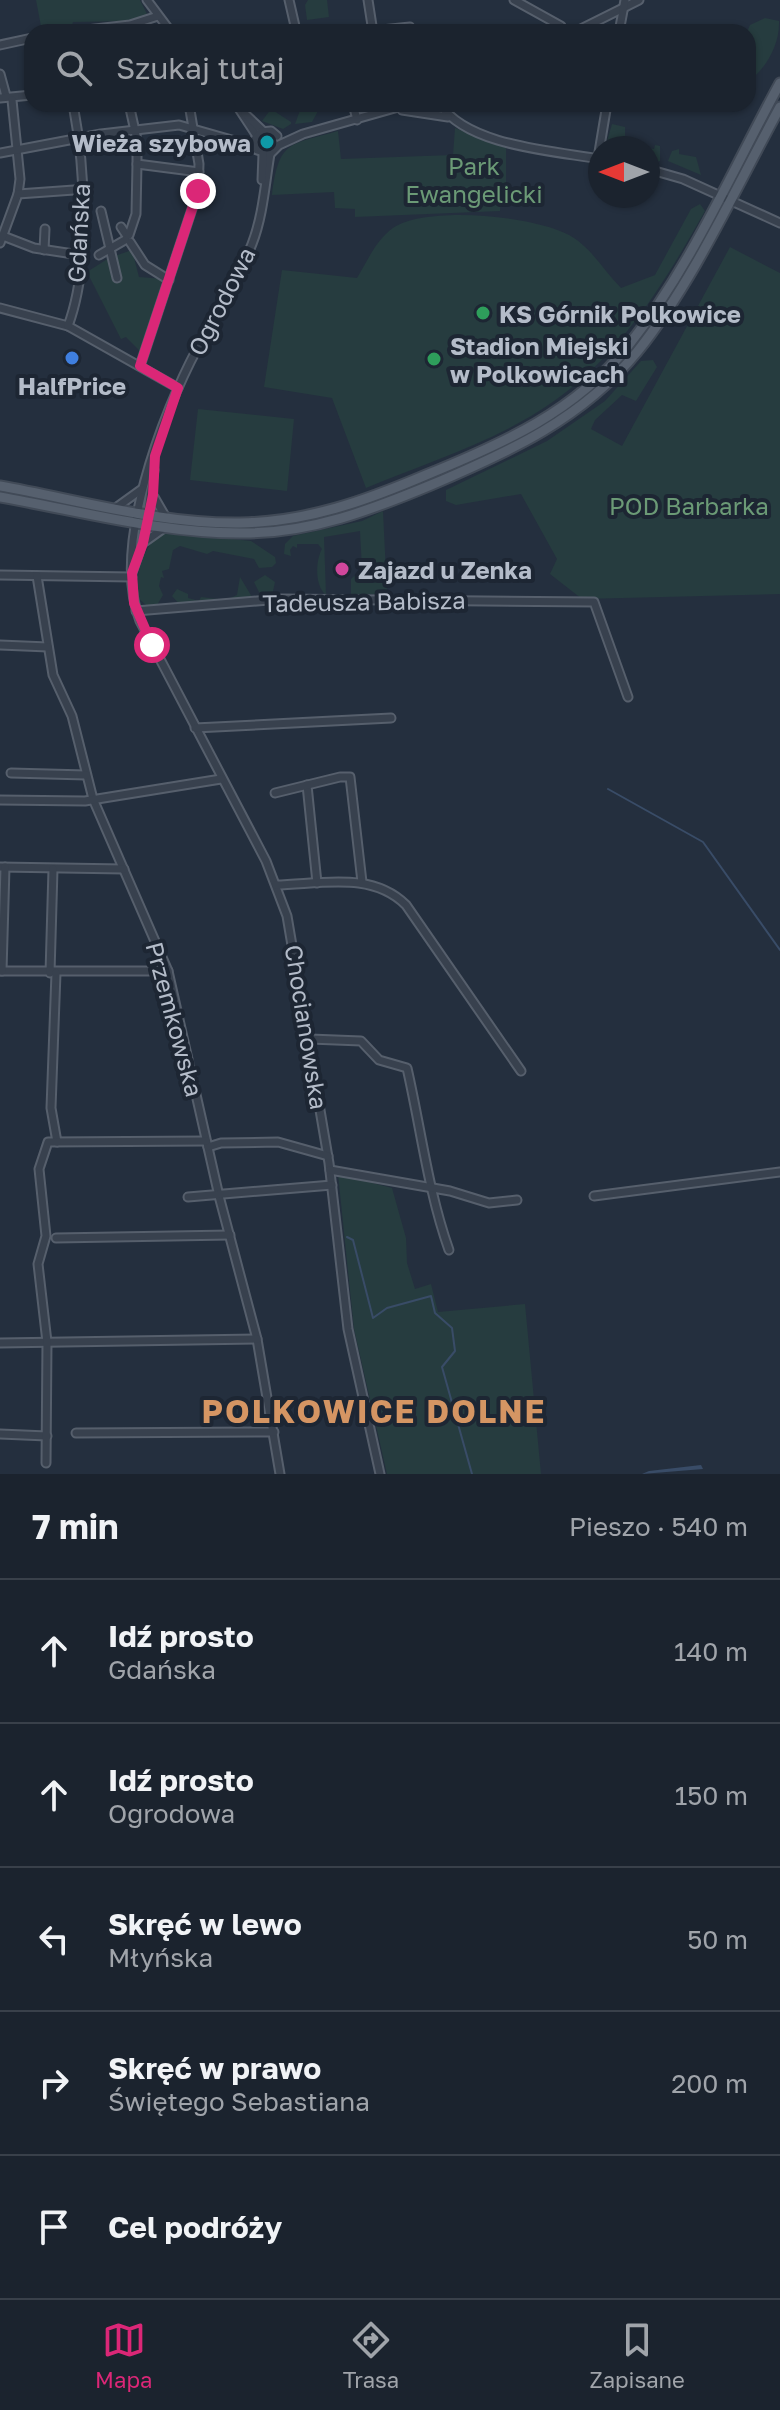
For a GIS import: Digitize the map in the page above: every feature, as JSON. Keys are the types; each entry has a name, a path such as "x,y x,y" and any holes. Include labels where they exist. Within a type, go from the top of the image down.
{"main road":[{"path":"0,486 148,518 168,527 245,533 322,524 372,509 521,446 584,404 635,354 671,303 780,83"},
{"path":"148,518 165,516 237,523 318,514 369,499 517,436 577,396 626,349 668,289 780,107"},
{"path":"0,497 116,512"}],"street":[{"path":"147,0 164,24"},
{"path":"289,0 295,24"},
{"path":"368,0 371,24"},
{"path":"514,0 557,24"},
{"path":"620,24 625,0"},
{"path":"592,24 639,0"},
{"path":"138,24 158,16"},
{"path":"0,45 24,40"},
{"path":"0,74 18,150 16,198 2,239 80,255"},
{"name":"Gdańska","path":"68,326 80,255 85,190 74,112"},
{"path":"99,255 128,238 136,214 137,164 131,112"},
{"path":"140,366 196,201 199,172 191,112"},
{"path":"241,112 267,154 303,134 384,112"},
{"path":"355,112 357,120"},
{"path":"426,112 453,119 501,140 588,157"},
{"path":"447,112 453,119"},
{"path":"450,112 453,119"},
{"path":"602,136 606,112"},
{"path":"0,153 179,125 232,140 303,134"},
{"path":"277,136 279,145"},
{"name":"Ogrodowa","path":"137,516 178,388 251,247 267,154"},
{"path":"137,164 199,172"},
{"path":"660,174 780,223"},
{"path":"16,198 85,190"},
{"path":"101,211 117,278"},
{"path":"121,227 145,265 169,280"},
{"path":"44,250 45,229"},
{"path":"0,308 68,326 178,388"},
{"name":"Ogrodowa","path":"148,518 155,456"},
{"path":"131,538 116,512 146,484"},
{"path":"153,495 165,516"},
{"path":"136,611 131,538 137,516"},
{"path":"132,575 148,518"},
{"path":"143,543 168,527"},
{"path":"0,575 132,575"},
{"name":"Przemkowska","path":"37,576 53,675 72,716 93,799 168,971 219,1196 257,1339 280,1474"},
{"name":"Tadeusza Babisza","path":"136,611 281,599 594,602 628,697"},
{"name":"Chocianowska","path":"136,611 276,885 293,938 330,1170 348,1329 380,1474"},
{"path":"0,645 48,647"},
{"path":"195,728 391,718"},
{"path":"11,773 86,775"},
{"path":"275,793 346,776 353,781 362,882"},
{"path":"0,800 93,799 221,779"},
{"path":"307,785 317,883"},
{"path":"124,869 3,867 1,971 168,971"},
{"path":"46,1463 47,1342 38,1264 46,1236 39,1169 53,1142 53,869"},
{"path":"276,885 362,882 385,888 406,905 521,1071"},
{"path":"310,1039 361,1041 379,1060 407,1068 431,1172 431,1188 449,1250"},
{"path":"53,1142 278,1142 328,1156"},
{"path":"330,1170 431,1188 489,1203 517,1200"},
{"path":"594,1196 780,1172"},
{"path":"188,1197 332,1185"},
{"path":"56,1238 230,1235"},
{"path":"0,1343 257,1339"},
{"path":"76,1433 274,1432"},
{"path":"0,1434 47,1436"}],"green space":[{"path":"36,0 140,0 147,14 132,21 41,24"},
{"path":"308,0 327,0 329,17 307,20 305,5"},
{"path":"765,18 779,21 774,47 756,76 756,24 752,24"},
{"path":"269,112 276,112 291,124 283,129 262,121"},
{"path":"299,112 317,112 312,122 295,124"},
{"path":"612,124 625,127 625,136 608,136"},
{"name":"Park Ewangelicki","path":"455,128 506,148 506,197 501,197 500,211 355,217 355,209 335,208 334,192 272,195 278,164 283,154 297,143 338,131 341,159 453,155"},
{"path":"679,149 679,154 696,157 701,175 668,161 672,151"},
{"name":"Stadion Miejski w Polkowicach","path":"700,204 705,211 658,290 601,361 554,401 510,428 462,450 366,488 332,398 264,387 282,270 357,278 377,244 393,228 430,217 481,216 531,223 569,235 590,252 621,288 655,275 691,209"},
{"name":"POD Barbarka","path":"730,247 780,273 780,594 582,599 550,574 557,559 521,494 456,505 446,501 446,490 547,441 605,401 641,361 653,360 657,367 636,401 622,395 595,420 591,429 622,446"},
{"path":"132,250 139,277 164,279 140,351 126,337 121,339 87,272 109,258"},
{"path":"198,409 294,419 287,491 190,480"},
{"path":"383,511 387,594 351,594 351,579 362,569 360,531 324,537 326,595 318,579 317,565 322,549 318,544 297,544 297,548 293,546 290,550 291,556 284,554 285,544 293,536 362,521"},
{"path":"167,532 251,541 275,557 276,563 272,567 259,568 254,559 213,551 207,554 180,546 173,550 169,569 162,571 164,578 161,577 159,586 163,595 157,605 146,605 137,597 140,568 152,543"},
{"path":"265,575 275,582 272,596 181,606 172,596 177,589 188,594 188,598 199,601 201,597 226,600 237,595 240,577 252,597 261,596 254,582"},
{"path":"338,1174 392,1188 406,1238 407,1263 415,1289 431,1284 438,1312 525,1304 541,1474 387,1474 354,1329"}],"water":[{"path":"701,1465 703,1469 642,1474 649,1471"}],"waterway":[{"path":"608,789 703,842 780,950"},
{"path":"347,1237 353,1240 373,1318 387,1308 431,1296 435,1313 452,1328 455,1351 442,1367 472,1474"}],"place":[{"name":"Wieża szybowa","path":"267,142"},
{"name":"KS Górnik Polkowice","path":"483,313"},
{"name":"HalfPrice","path":"72,358"},
{"name":"Stadion Miejski w Polkowicach","path":"434,359"},
{"name":"Zajazd u Zenka","path":"342,569"}],"district":[{"name":"POLKOWICE DOLNE","path":"374,1411"}],"route":[{"path":"152,645 134,603 132,573 137,566 153,495 155,456 178,388 140,366 198,191"}]}
